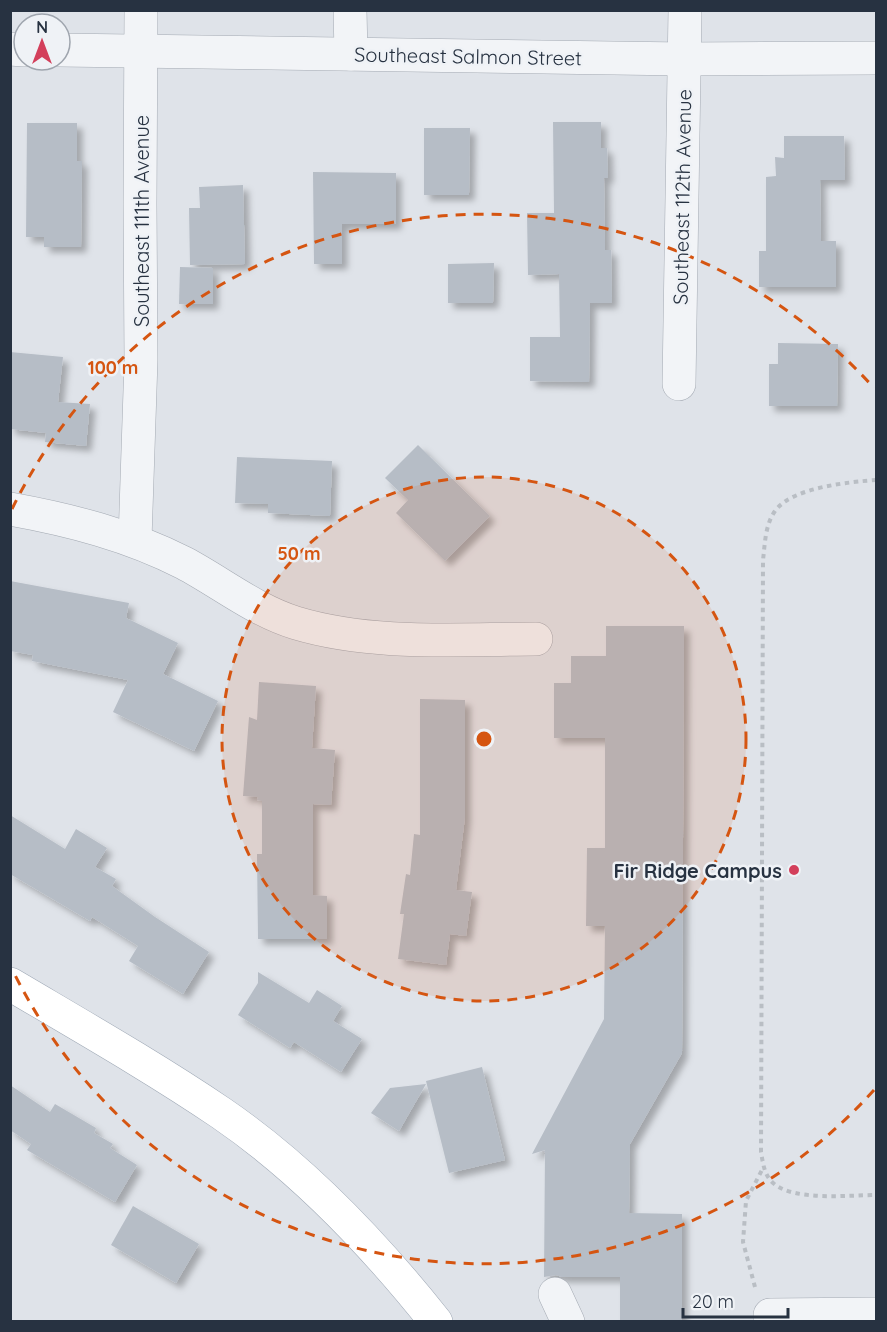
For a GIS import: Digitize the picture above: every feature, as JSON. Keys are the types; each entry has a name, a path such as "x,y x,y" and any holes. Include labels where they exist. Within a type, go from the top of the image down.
{"main road":[{"path":"10,984 173,1082 222,1114 255,1140 309,1185 350,1224 378,1253 436,1322"}],"street":[{"name":"Southeast 111th Avenue","path":"135,540 141,360 141,10"},
{"path":"350,10 351,54"},
{"name":"Southeast 112th Avenue","path":"679,384 685,10"},
{"name":"Southeast Salmon Street","path":"72,50 684,59 876,58"},
{"path":"10,509 47,516 135,540 186,564 240,597 295,623 368,638 537,639"},
{"path":"770,1318 876,1314"}],"path":[{"path":"876,480 824,487 792,497 776,510 767,530 763,560 761,1152 763,1168 773,1183 788,1191 812,1195 876,1195"},
{"path":"763,1168 746,1201 743,1242 752,1281 770,1318"}],"building":[{"path":"553,122 601,122 601,148 607,148 608,178 604,178 605,250 611,250 612,303 590,303 589,382 530,381 530,337 560,337 559,274 528,275 527,213 554,213"},
{"path":"27,123 77,123 77,161 82,161 81,247 44,247 44,237 26,237"},
{"path":"424,128 470,128 469,195 424,195"},
{"path":"784,136 844,136 845,180 820,180 821,241 836,241 836,287 759,287 759,251 766,251 766,177 776,176 775,157 784,158"},
{"path":"313,172 396,173 396,224 342,224 342,264 314,264"},
{"path":"243,185 245,264 190,265 189,208 200,208 199,187"},
{"path":"494,263 493,303 448,303 448,264"},
{"path":"180,267 213,268 213,304 179,304"},
{"path":"778,343 838,344 837,406 769,406 769,364 778,364"},
{"path":"10,352 63,357 58,402 90,404 86,446 45,442 46,433 10,429"},
{"path":"418,445 490,516 445,561 396,513 408,500 385,478"},
{"path":"237,457 332,461 330,516 268,513 268,504 235,503"},
{"path":"10,581 129,603 126,618 178,643 163,674 218,701 194,751 113,712 128,680 32,661 33,655 10,651"},
{"path":"606,626 684,626 682,1053 630,1144 629,1213 682,1214 682,1322 620,1322 620,1277 562,1277 556,1275 544,1277 545,1150 532,1154 604,1019 605,926 586,926 587,848 605,848 605,738 554,738 554,683 571,683 571,656 606,656"},
{"path":"259,682 316,686 312,748 335,750 331,805 313,804 313,895 327,896 327,939 258,939 257,854 262,854 262,801 257,800 258,797 243,796 249,717 257,720"},
{"path":"420,699 465,700 465,817 456,890 472,892 466,936 450,934 446,965 398,959 404,914 400,914 406,874 410,875 414,834 420,835"},
{"path":"10,815 65,849 76,829 107,848 95,867 116,879 112,886 209,952 183,994 129,961 138,946 92,917 90,921 10,874"},
{"path":"258,972 309,1003 317,990 342,1006 333,1021 362,1039 341,1072 294,1042 290,1048 238,1015 258,983"},
{"path":"482,1067 505,1160 449,1173 426,1081"},
{"path":"426,1084 399,1131 371,1113 390,1088"},
{"path":"10,1085 50,1112 55,1104 96,1128 94,1133 113,1144 110,1148 137,1165 115,1202 27,1150 31,1144 10,1130"},
{"path":"133,1206 199,1244 176,1283 111,1245"}],"place":[{"name":"Fir Ridge Campus","path":"794,870"}]}
